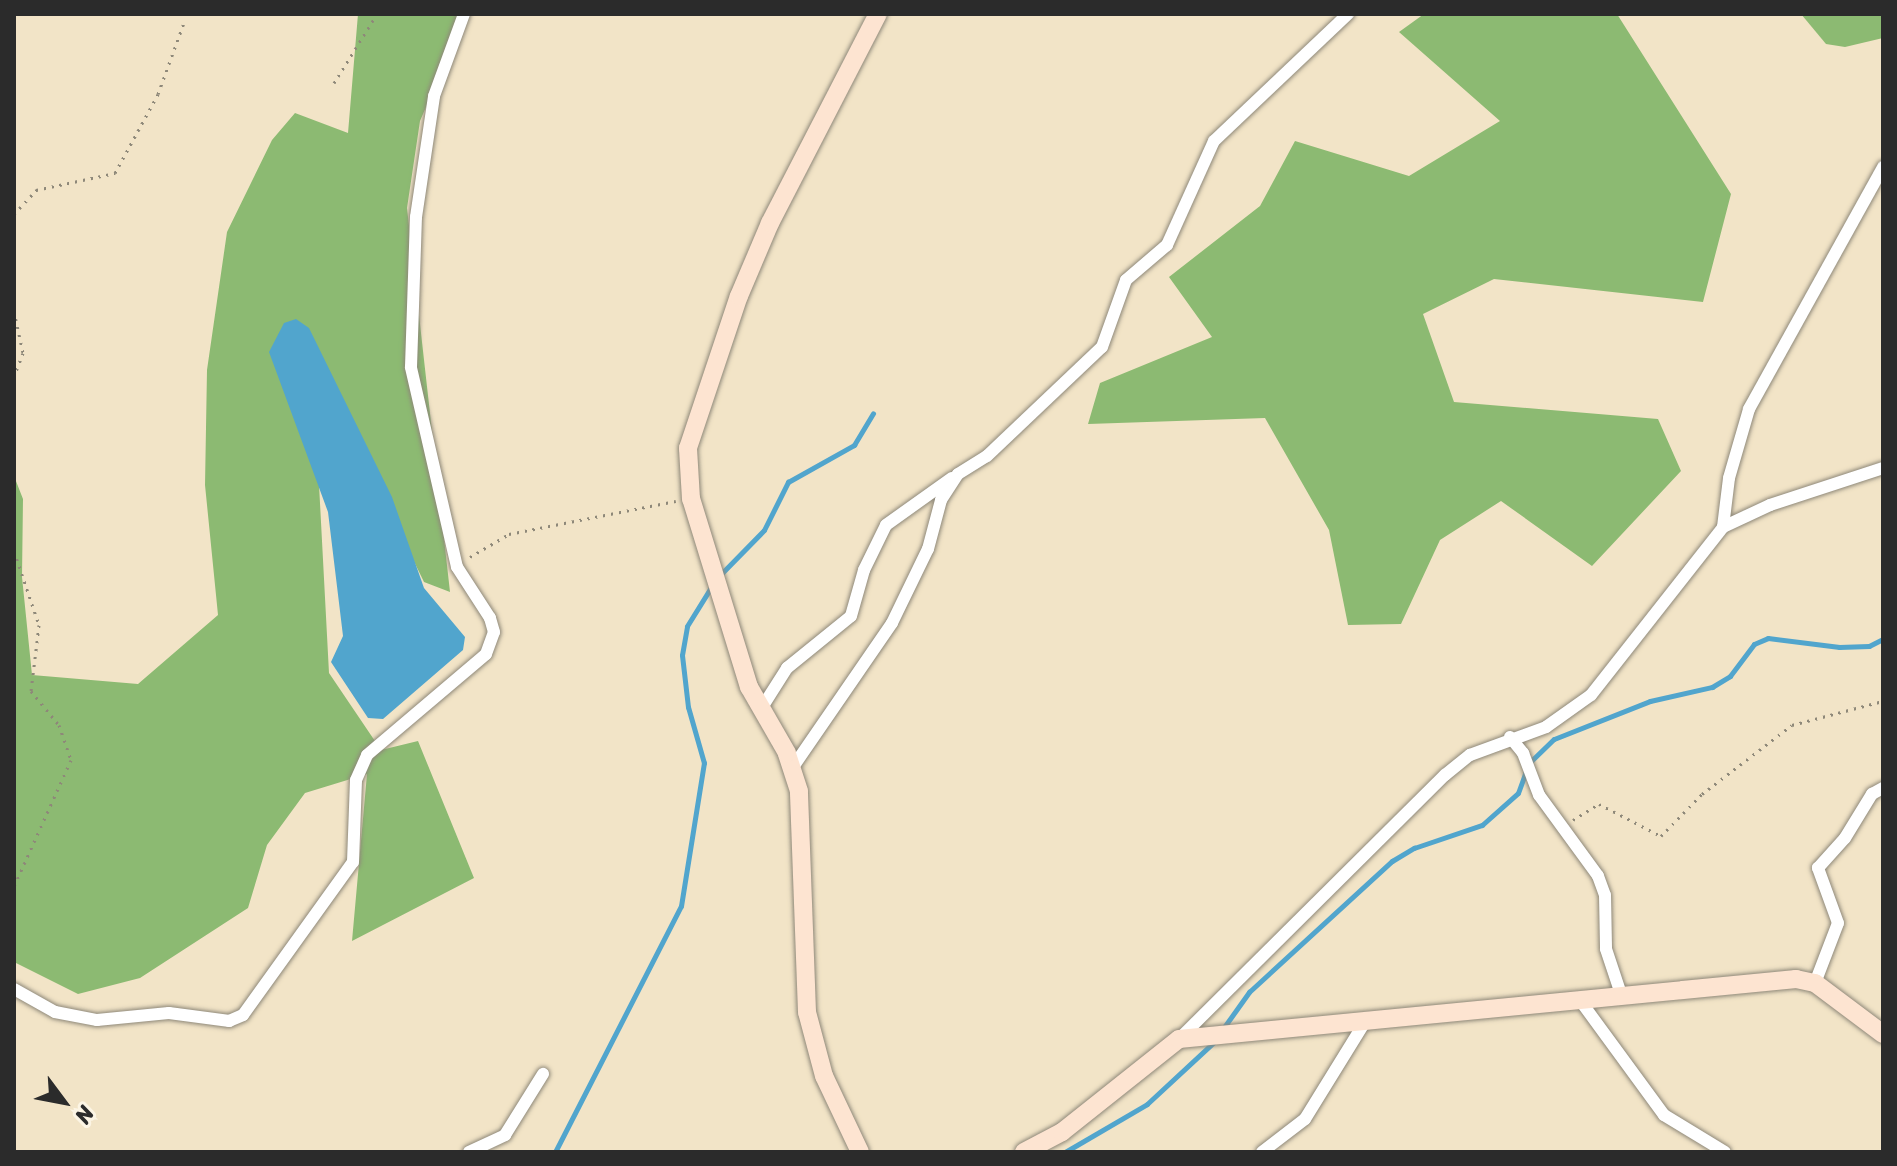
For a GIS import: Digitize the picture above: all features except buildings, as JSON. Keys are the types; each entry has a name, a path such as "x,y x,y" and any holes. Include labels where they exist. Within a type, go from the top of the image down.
{"street":[{"path":"14,989 55,1012 97,1020 169,1013 229,1021 257,1003 353,862 356,780 367,755 486,654 494,632 490,618 457,567 411,367 410,322 416,217 434,96 464,14"},
{"path":"860,1152 811,1035 803,962 801,816 793,767 749,687 691,499 688,448 694,422 739,296 770,223 878,14"},
{"path":"761,709 787,668 851,616 864,570 886,525 898,511 987,456 1102,347 1126,280 1167,245 1214,141 1348,14"},
{"path":"1723,527 1729,478 1749,409 1883,167"},
{"path":"1024,1152 1062,1132 1179,1039 1445,775 1470,755 1510,737 1546,727 1591,695 1723,527 1770,505 1883,468"},
{"path":"793,767 892,623 928,549 941,500 958,474"},
{"path":"1510,737 1523,753 1539,795 1598,876 1605,895 1606,949 1622,997"},
{"path":"1815,983 1838,923 1818,868 1845,838 1872,794 1883,788"},
{"path":"1179,1039 1582,1003 1796,979 1815,983 1883,1034"},
{"path":"1582,1003 1664,1115 1725,1152"},
{"path":"1262,1152 1305,1119 1365,1022"},
{"path":"469,1152 505,1135 543,1074"}],"path":[{"path":"334,83 377,14"},
{"path":"14,214 36,190 115,173 158,94 185,20"},
{"path":"14,311 23,353 14,376"},
{"path":"457,567 509,534 691,499"},
{"path":"14,551 39,625 31,691 59,725 71,760 14,886"},
{"path":"1561,829 1599,804 1661,836 1702,794 1792,725 1883,701"}],"green space":[{"path":"358,14 466,14 420,121 407,208 450,592 424,582 312,352 329,673 381,750 418,741 474,878 352,941 367,774 305,793 267,845 248,908 140,978 78,994 14,962 14,476 23,499 22,577 32,675 138,684 218,615 205,485 207,370 227,232 272,140 295,113 348,133"},
{"path":"1424,14 1617,14 1731,194 1703,302 1494,279 1423,314 1454,402 1658,419 1681,471 1592,566 1501,501 1440,540 1401,624 1348,625 1329,530 1265,418 1088,424 1100,383 1212,337 1169,277 1260,206 1295,141 1409,176 1500,121 1399,32"},
{"path":"1801,14 1883,14 1883,38 1845,47 1826,44"}],"water":[{"path":"296,319 309,328 392,497 424,588 465,637 463,650 383,719 368,718 331,662 343,636 328,512 269,352 284,323"}],"waterway":[{"path":"719,576 764,530 788,482 854,445 873,413"},
{"path":"555,1152 681,906 704,763 688,707 682,655 687,626 713,584"},
{"path":"1530,762 1554,739 1650,701 1712,687 1730,676 1754,644 1768,638 1839,647 1869,646 1883,639"},
{"path":"1222,1030 1249,992 1392,861 1414,848 1482,825 1518,793 1526,771"},
{"path":"1065,1152 1147,1104 1214,1042"}]}
